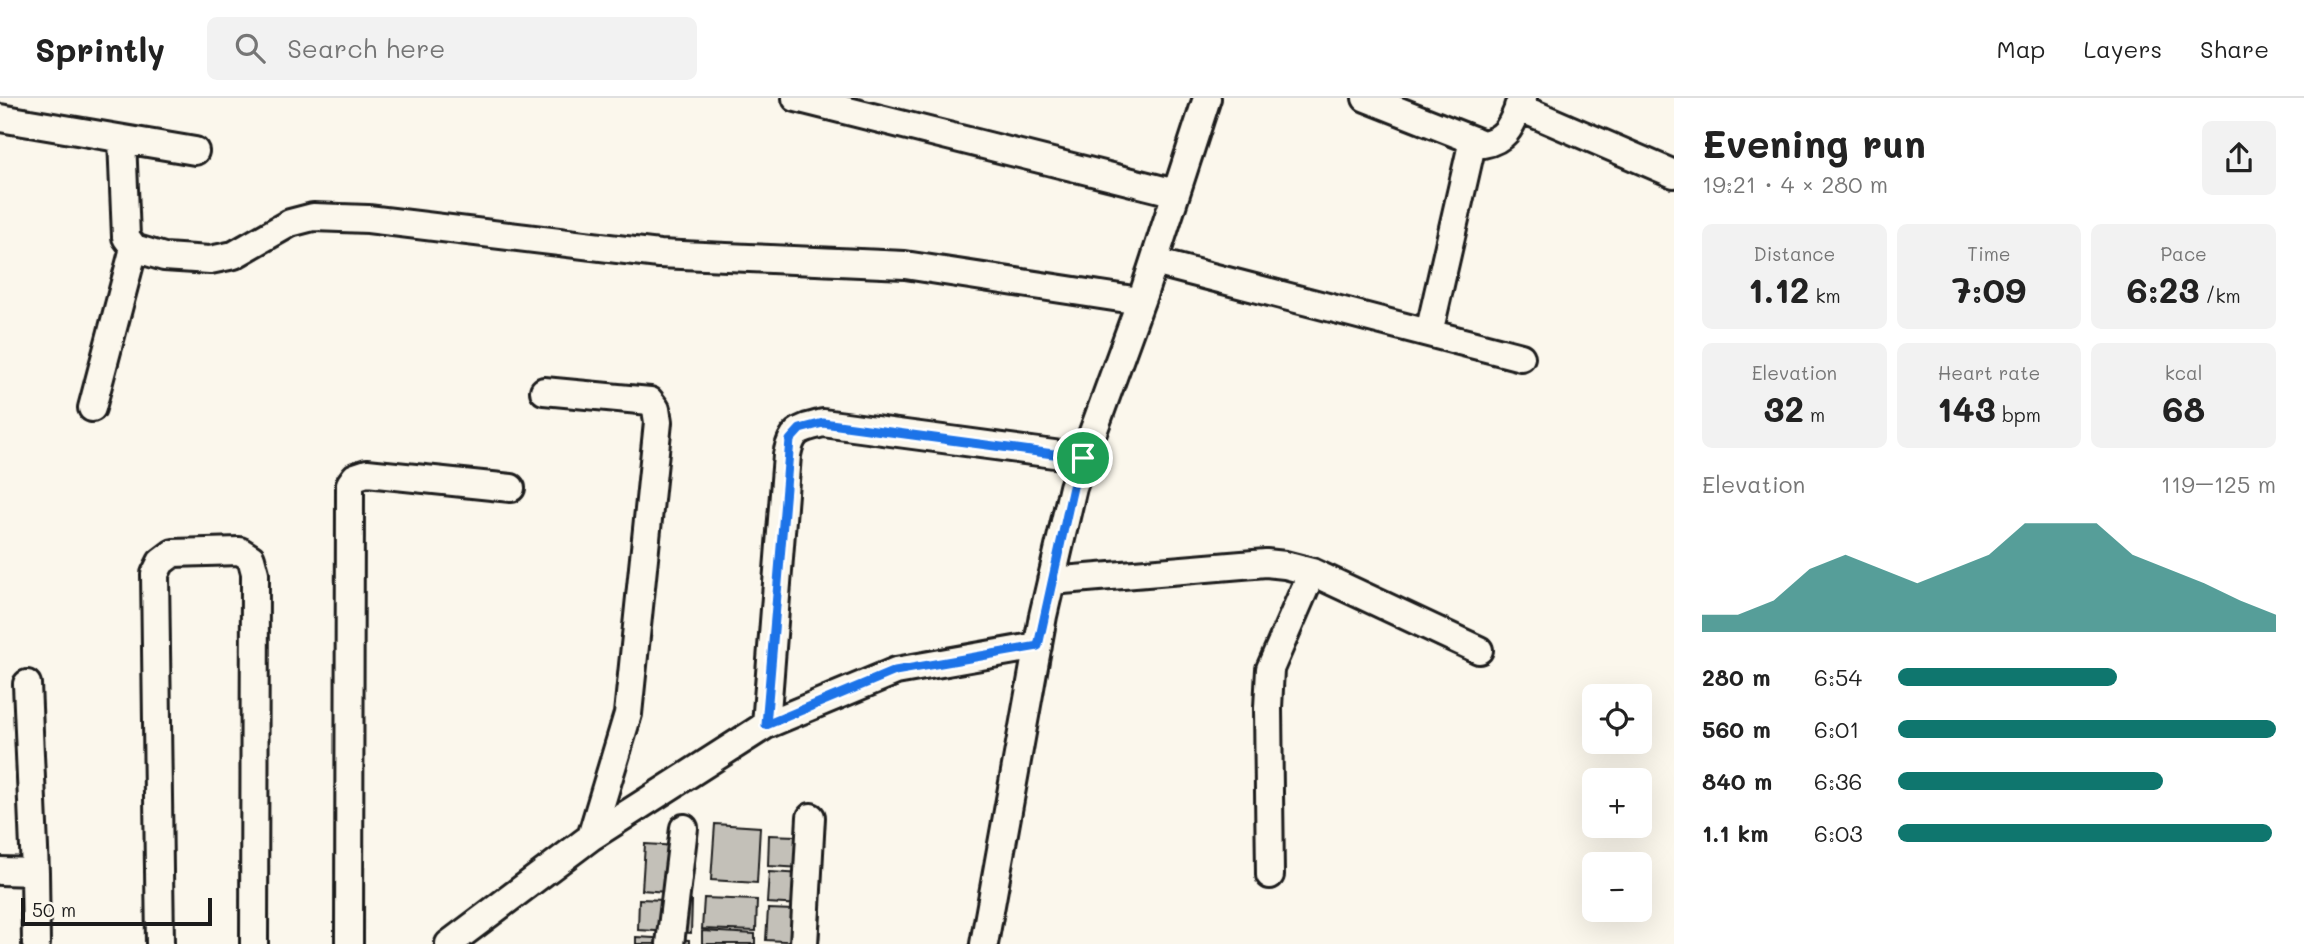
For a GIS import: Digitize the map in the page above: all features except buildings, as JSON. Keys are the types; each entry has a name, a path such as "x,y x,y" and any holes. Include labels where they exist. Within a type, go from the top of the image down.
{"street":[{"path":"796,98 1176,193"},
{"path":"984,944 1038,646 1073,487 1140,302 1207,98"},
{"path":"1366,98 1483,144 1494,142 1506,135 1521,103 1674,174"},
{"path":"0,118 195,151"},
{"path":"121,139 126,237 135,248 164,257 210,260 234,255 290,223 313,217 368,219 659,254 905,265 1140,302"},
{"path":"1429,333 1473,140"},
{"path":"92,408 135,248"},
{"path":"1153,262 1521,357"},
{"path":"544,391 650,401 656,409 658,422 628,714 591,837"},
{"path":"766,725 787,455 790,440 800,429 823,423 1083,458"},
{"path":"349,944 350,484 355,477 367,473 511,488"},
{"path":"160,944 155,574 161,562 173,553 240,551 251,558 255,573 254,944"},
{"path":"1051,581 1266,564 1285,565 1312,572 1479,650"},
{"path":"1270,875 1270,668 1312,572"},
{"path":"449,944 591,837 766,725 895,671 1038,646"},
{"path":"27,684 36,944"},
{"path":"804,944 811,817"},
{"path":"670,944 684,828"},
{"path":"0,871 35,873"}],"route":[{"path":"823,423 1083,458 1073,487 1038,646 895,671 766,725 787,455 790,440 800,429 823,423"}]}
